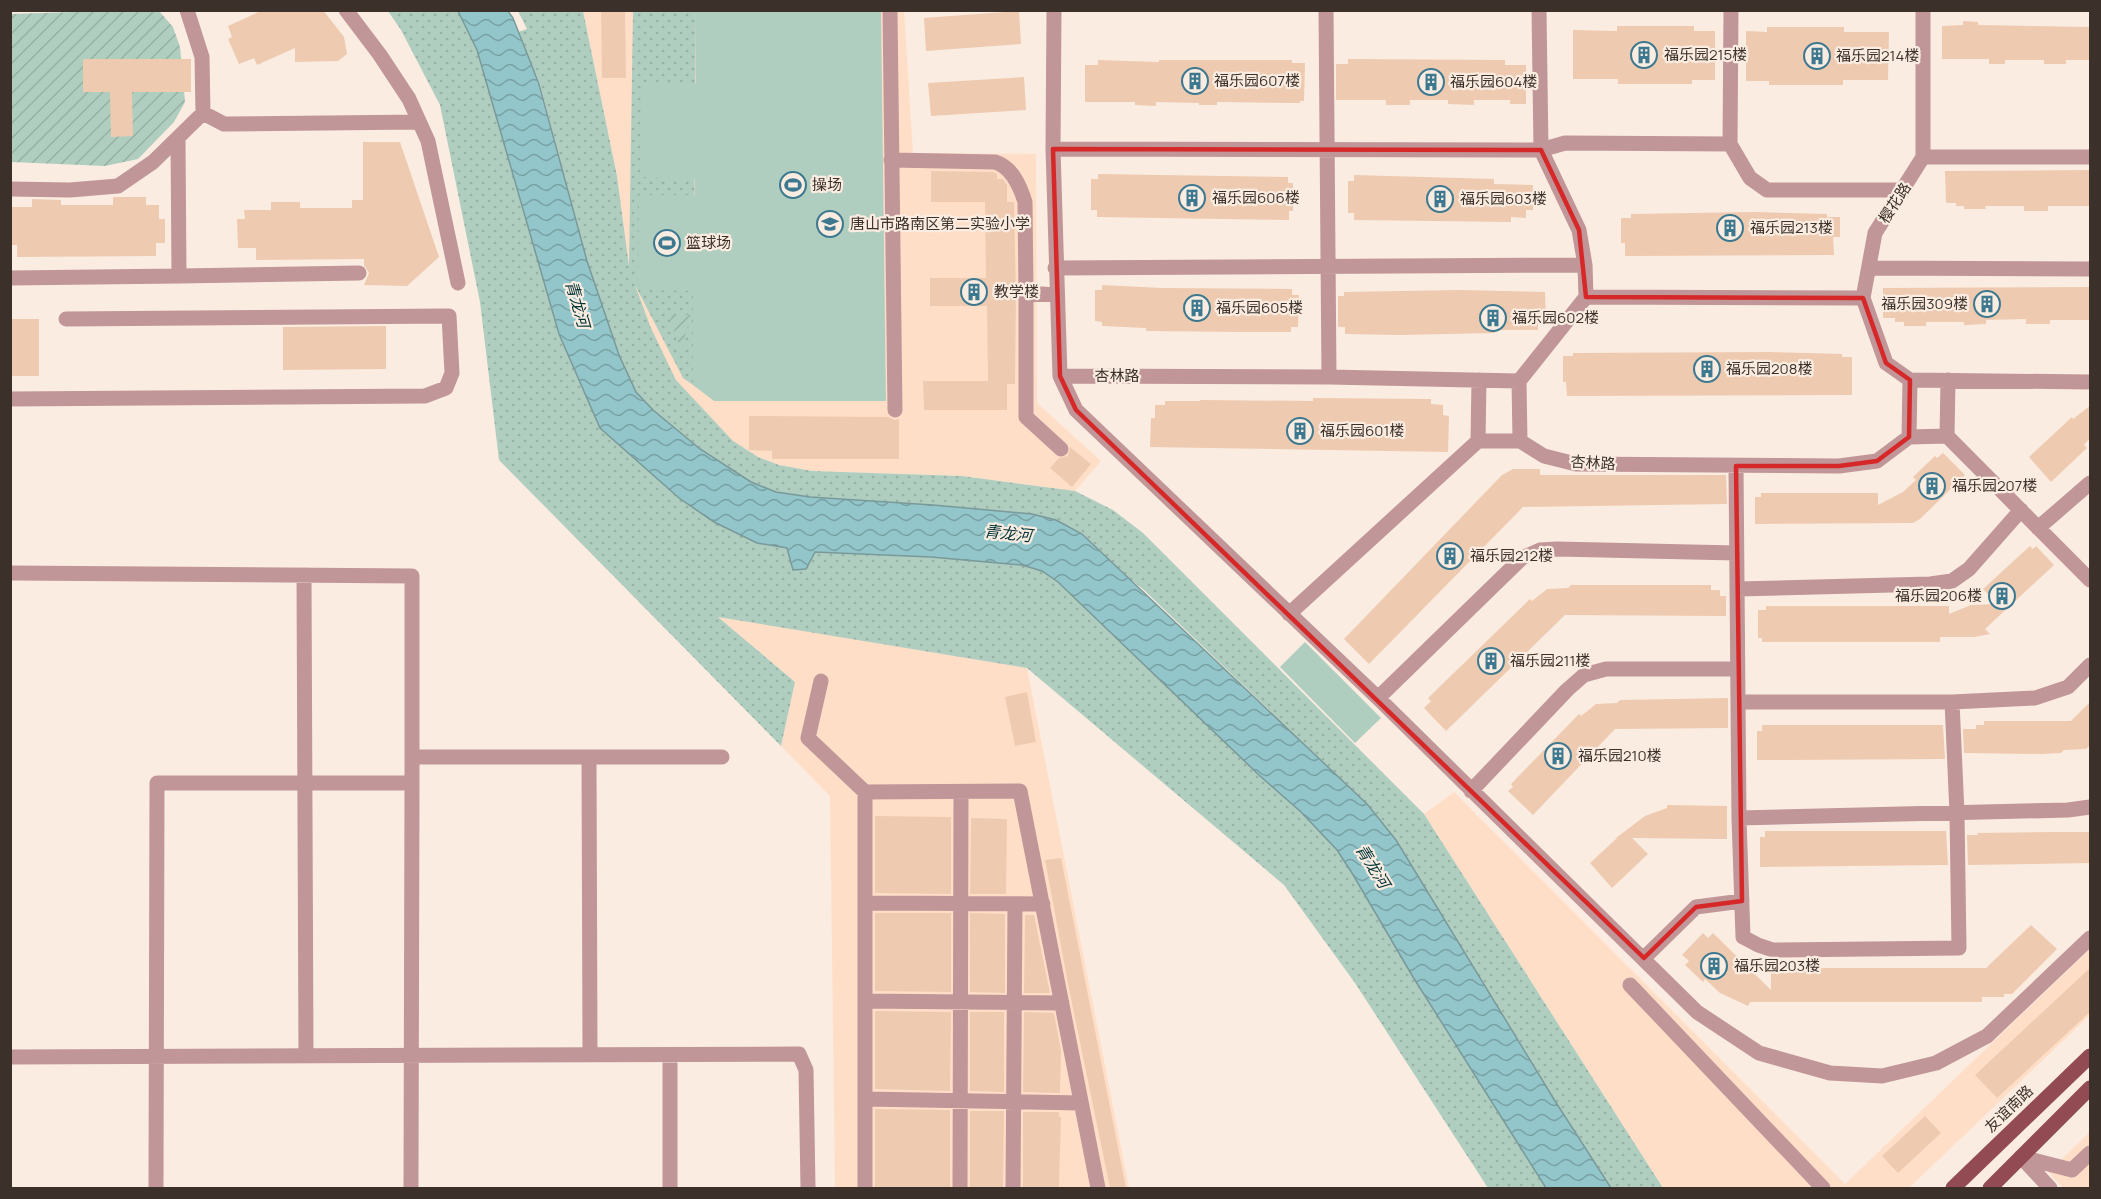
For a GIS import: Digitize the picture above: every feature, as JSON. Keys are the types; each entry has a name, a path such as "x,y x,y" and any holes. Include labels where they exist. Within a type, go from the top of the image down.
{"main road":[{"name":"友谊南路","path":"1953,1188 2091,1056"},
{"path":"1990,1188 2091,1089"}],"street":[{"path":"10,189 70,190 118,186 153,162 178,138 203,112 202,57 188,10"},
{"path":"346,10 409,99 428,141 458,283"},
{"path":"890,10 895,410"},
{"path":"1054,10 1053,149 1060,376 1076,410 1378,698 1697,1012 1759,1053 1830,1073 1882,1076 1936,1063 1987,1036 2091,938"},
{"path":"1326,10 1329,377"},
{"path":"1289,614 1478,441 1520,441 1519,381 1586,297 1585,265 1579,230 1541,150 1539,10"},
{"path":"1731,10 1731,144 1750,178 1767,190 1904,190"},
{"name":"樱花路","path":"1863,298 1875,233 1923,157 1923,10"},
{"path":"203,112 224,124 419,122"},
{"path":"178,138 179,276"},
{"path":"1053,149 1541,150 1565,143 1731,144"},
{"path":"1923,157 2091,157"},
{"path":"891,160 994,162 1002,164 1017,182 1025,202 1026,417 1061,448"},
{"path":"1055,268 1585,265"},
{"path":"1869,267 2091,268"},
{"path":"10,278 359,273"},
{"path":"1026,293 1056,295"},
{"path":"1586,297 1863,298 1886,363 1910,380 2091,382"},
{"path":"10,399 425,396 446,388 452,373 449,316 66,319"},
{"name":"杏林路","path":"1060,376 1329,377 1519,381"},
{"path":"1478,441 1479,380"},
{"path":"1910,380 1909,436 1947,436 2091,580"},
{"path":"1947,436 1948,380"},
{"name":"杏林路","path":"1520,441 1544,456 1576,464 1839,466 1877,461 1909,436"},
{"path":"1736,466 1739,818 1743,937 1773,950 1959,948 1957,813 1952,702"},
{"path":"2038,528 2091,483"},
{"path":"1737,589 1930,584 1952,581 1969,569 2021,510"},
{"path":"1378,698 1522,558 1540,550 1736,553"},
{"path":"10,573 412,576 411,1188"},
{"path":"304,575 306,1056"},
{"path":"1738,702 1952,702 2035,698 2068,687 2091,665"},
{"path":"1471,791 1584,675 1606,669 1737,669"},
{"path":"821,681 808,738 865,792 1020,791 1098,1188"},
{"path":"412,757 722,757"},
{"path":"589,757 590,1055"},
{"path":"156,1188 157,783 412,783"},
{"path":"865,792 865,1188"},
{"path":"960,1188 961,792"},
{"path":"1739,818 2068,810 2091,807"},
{"path":"1644,958 1696,907 1742,901"},
{"path":"865,903 1043,904"},
{"path":"1013,1188 1015,904"},
{"path":"1630,985 1823,1188"},
{"path":"865,1001 1062,1003"},
{"path":"10,1057 799,1054 806,1070 808,1188"},
{"path":"670,1055 670,1188"},
{"path":"865,1099 1081,1103"},
{"path":"2021,1157 2072,1170 2091,1153"},
{"path":"2021,1157 2050,1188"}],"highlighted area":[{"path":"1053,149 1541,150 1579,230 1586,297 1863,298 1886,363 1910,380 1909,437 1877,461 1839,466 1736,466 1742,901 1696,907 1644,958 1076,410 1060,376"}],"shaded area":[{"name":"唐山市路南区第二实验小学","path":"583,11 904,11 913,153 1036,154 1037,403 1101,461 1075,491 962,476 812,471 779,465 758,457 733,442 676,380 651,328 630,272 617,176"},
{"path":"717,616 1027,668 1129,1188 835,1188 830,796 781,746 795,682"},
{"path":"1454,792 1845,1184 2090,949 2090,1015 1909,1188 1663,1188 1424,814"},
{"path":"2090,1132 2090,1188 2063,1188 2048,1172"}],"green space":[{"path":"159,11 173,27 180,47 185,102 174,122 138,159 105,166 11,162 11,14"},
{"path":"388,11 458,11 477,50 559,334 600,428 679,498 714,522 757,543 787,548 806,569 815,552 931,557 1022,565 1042,571 1058,582 1301,812 1337,850 1413,977 1546,1188 1488,1188 1355,983 1284,885 1027,668 718,617 795,682 781,746 499,460 480,302 440,105 401,30"},
{"path":"518,11 583,11 617,176 629,266 633,11 696,11 693,385 683,378 635,285 651,328 676,380 733,441 758,457 779,465 812,471 962,476 1075,491 1113,510 1143,533 1424,814 1663,1188 1611,1188 1555,1101 1396,840 1367,804 1144,590 1056,520 1032,514 810,497 776,492 751,482 700,449 653,410 636,392 619,355 587,261 540,84 518,32 527,29"},
{"path":"696,11 881,11 886,401 714,401 693,385 693,291 638,290 639,195 695,195 695,179 640,177 641,82 696,83"},
{"path":"669,315 691,315 681,350"},
{"path":"1305,642 1381,718 1355,743 1280,667"}],"water":[{"name":"青龙河","path":"458,11 508,11 513,18 539,84 587,261 619,355 636,392 653,410 700,449 751,482 776,492 810,497 1032,514 1056,520 1082,534 1367,804 1396,840 1555,1101 1611,1188 1546,1188 1413,977 1337,850 1301,812 1260,776 1058,582 1042,571 1022,565 931,557 815,552 806,569 793,570 787,548 757,543 714,522 679,498 600,428 559,334 477,50"}],"building":[{"path":"263,10 323,10 344,37 347,54 338,61 295,62 295,48 257,65 254,58 239,64 228,39 232,37 228,26"},
{"path":"601,10 625,10 626,78 602,78"},
{"path":"1019,11 1021,44 926,51 924,18"},
{"path":"1963,21 1978,22 1978,25 2091,27 2091,60 2066,60 2066,64 2044,64 2044,60 2005,60 2005,64 1989,64 1989,59 1942,59 1942,26 1963,25"},
{"name":"福乐园215楼","path":"1617,26 1694,26 1694,31 1715,31 1715,80 1692,80 1692,84 1618,84 1618,79 1573,79 1573,30 1617,31"},
{"name":"福乐园214楼","path":"1767,27 1844,27 1844,32 1889,32 1888,80 1843,80 1843,85 1769,85 1769,81 1746,81 1746,31 1767,32"},
{"path":"83,59 191,59 191,92 132,92 133,136 111,137 110,92 83,92"},
{"name":"福乐园604楼","path":"1348,59 1505,60 1505,65 1526,65 1526,104 1510,104 1510,100 1474,100 1474,105 1448,104 1448,100 1410,100 1410,105 1386,105 1386,100 1336,100 1336,64 1348,64"},
{"name":"福乐园607楼","path":"1098,60 1159,62 1159,60 1292,60 1292,63 1305,63 1304,101 1300,103 1217,102 1217,105 1156,102 1156,106 1135,105 1135,102 1085,102 1085,65 1098,65"},
{"path":"1024,77 1026,110 931,116 928,83"},
{"path":"363,142 400,142 439,257 407,286 364,285 369,273 364,265 364,259 256,260 256,248 238,248 237,219 245,219 244,210 271,210 271,202 300,202 300,208 352,208 352,200 363,200"},
{"path":"2091,170 2091,206 2048,206 2048,211 2024,211 2024,206 1985,206 1986,209 1964,209 1964,206 1956,206 1956,203 1946,203 1945,171"},
{"name":"教学楼","path":"931,171 993,172 997,174 997,179 1003,179 1007,185 1007,202 1014,202 1015,384 1007,384 1007,410 924,410 923,381 988,381 987,306 930,306 930,278 986,278 985,202 931,202"},
{"name":"福乐园606楼","path":"1098,174 1288,177 1288,183 1293,183 1293,211 1289,211 1289,220 1097,217 1097,210 1091,210 1091,179 1098,179"},
{"name":"福乐园603楼","path":"1354,175 1494,179 1494,184 1533,185 1533,210 1526,210 1526,218 1511,217 1511,222 1354,220 1354,213 1348,213 1348,181 1354,181"},
{"path":"113,197 146,197 146,205 159,205 159,219 165,219 165,243 156,243 156,256 17,257 17,245 10,245 10,207 32,207 32,199 61,200 61,205 113,205"},
{"name":"福乐园213楼","path":"1755,212 1827,214 1827,217 1840,217 1840,237 1833,237 1834,255 1625,256 1625,243 1621,243 1621,218 1631,218 1631,214"},
{"name":"福乐园605楼","path":"1102,285 1292,289 1292,295 1299,295 1298,327 1291,327 1291,332 1242,332 1146,331 1146,328 1102,326 1102,322 1095,321 1095,290 1102,290"},
{"name":"福乐园309楼","path":"2091,287 2091,320 2050,320 2050,324 2026,324 2026,319 1986,320 1986,324 1926,322 1926,326 1904,326 1904,322 1895,322 1895,318 1883,318 1883,288"},
{"name":"福乐园602楼","path":"1460,290 1545,292 1546,324 1538,324 1538,330 1400,335 1345,334 1345,327 1338,327 1338,296 1344,296 1344,292"},
{"path":"10,319 39,319 39,376 10,376"},
{"path":"386,326 386,369 283,370 283,327"},
{"name":"福乐园208楼","path":"1573,353 1842,354 1842,357 1852,357 1852,395 1567,396 1566,382 1563,382 1563,356 1573,356"},
{"name":"福乐园601楼","path":"1313,398 1431,399 1431,404 1443,405 1443,415 1449,416 1448,452 1150,447 1151,418 1155,418 1155,405 1165,405 1165,401 1313,401"},
{"path":"2091,405 2091,437 2084,445 2087,448 2051,482 2029,457 2072,417 2073,419"},
{"path":"749,416 899,419 899,459 772,459 772,451 749,450"},
{"path":"1070,447 1091,464 1072,487 1050,468 1059,458 1068,456"},
{"name":"福乐园207楼","path":"1943,453 1965,475 1920,519 1913,523 1755,524 1755,497 1761,497 1761,493 1878,493 1878,505 1903,492 1916,480 1913,477 1935,456 1937,458"},
{"name":"福乐园212楼","path":"1513,469 1540,469 1540,475 1726,475 1727,504 1523,507 1369,664 1344,639 1502,475"},
{"name":"福乐园206楼","path":"2030,546 2033,549 2036,546 2054,565 1985,629 1990,634 1974,637 1940,637 1940,642 1762,642 1762,638 1758,638 1758,610 1766,610 1766,606 1949,606 1949,614 1971,605 1997,604 1983,589"},
{"name":"福乐园211楼","path":"1571,585 1711,585 1711,590 1720,590 1720,596 1726,596 1726,616 1565,615 1446,731 1424,708 1431,701 1428,698 1530,599 1532,601 1547,589 1568,588"},
{"path":"1027,692 1036,742 1015,746 1005,697"},
{"name":"福乐园210楼","path":"1728,698 1728,728 1615,729 1533,815 1508,791 1513,787 1511,784 1579,714 1581,716 1596,704 1617,703 1620,700"},
{"path":"2091,701 2091,744 2086,749 2042,754 1964,753 1963,729 1976,729 1976,725 1984,725 1984,721 2071,721"},
{"path":"1762,725 1943,725 1945,759 1757,760 1757,731 1762,731"},
{"path":"1667,805 1727,806 1727,839 1632,838 1648,854 1612,888 1590,863 1616,838 1645,816 1667,808"},
{"path":"875,816 951,817 951,894 875,893"},
{"path":"971,818 1007,819 1006,894 970,894"},
{"path":"1765,831 1946,831 1948,865 1760,867 1760,837 1765,837"},
{"path":"2091,832 2091,863 1968,865 1967,835"},
{"path":"1061,858 1126,1188 1110,1188 1068,984 1045,860"},
{"path":"875,913 951,913 951,992 875,991"},
{"path":"970,913 1005,914 1005,993 970,992"},
{"path":"1025,915 1034,915 1050,993 1024,993"},
{"name":"福乐园203楼","path":"2031,925 2057,949 2012,994 2004,994 2004,997 1982,997 1982,1002 1750,1002 1748,1006 1720,993 1705,979 1703,982 1685,965 1689,961 1682,955 1703,933 1708,938 1713,933 1771,990 1771,968 1986,968"},
{"path":"2091,967 2091,1011 1997,1098 1975,1075"},
{"path":"875,1011 951,1012 950,1091 875,1089"},
{"path":"970,1012 1004,1012 1004,1092 970,1091"},
{"path":"1024,1012 1054,1013 1061,1051 1060,1093 1023,1092"},
{"path":"875,1109 950,1110 950,1188 875,1188"},
{"path":"970,1111 1004,1111 1003,1188 970,1188"},
{"path":"1023,1112 1059,1112 1059,1117 1061,1117 1059,1188 1023,1188"},
{"path":"1925,1116 1941,1133 1898,1173 1882,1156"}],"place":[{"name":"福乐园215楼","path":"1644,55"},
{"name":"福乐园214楼","path":"1817,56"},
{"name":"福乐园607楼","path":"1195,81"},
{"name":"福乐园604楼","path":"1431,82"},
{"name":"操场","path":"793,185"},
{"name":"福乐园606楼","path":"1192,198"},
{"name":"福乐园603楼","path":"1440,199"},
{"name":"唐山市路南区第二实验小学","path":"830,224"},
{"name":"福乐园213楼","path":"1730,228"},
{"name":"篮球场","path":"667,243"},
{"name":"教学楼","path":"974,292"},
{"name":"福乐园309楼","path":"1987,304"},
{"name":"福乐园605楼","path":"1197,308"},
{"name":"福乐园602楼","path":"1493,318"},
{"name":"福乐园208楼","path":"1707,369"},
{"name":"福乐园601楼","path":"1300,431"},
{"name":"福乐园207楼","path":"1932,486"},
{"name":"福乐园212楼","path":"1450,556"},
{"name":"福乐园206楼","path":"2002,596"},
{"name":"福乐园211楼","path":"1491,661"},
{"name":"福乐园210楼","path":"1558,756"},
{"name":"福乐园203楼","path":"1714,966"}]}
